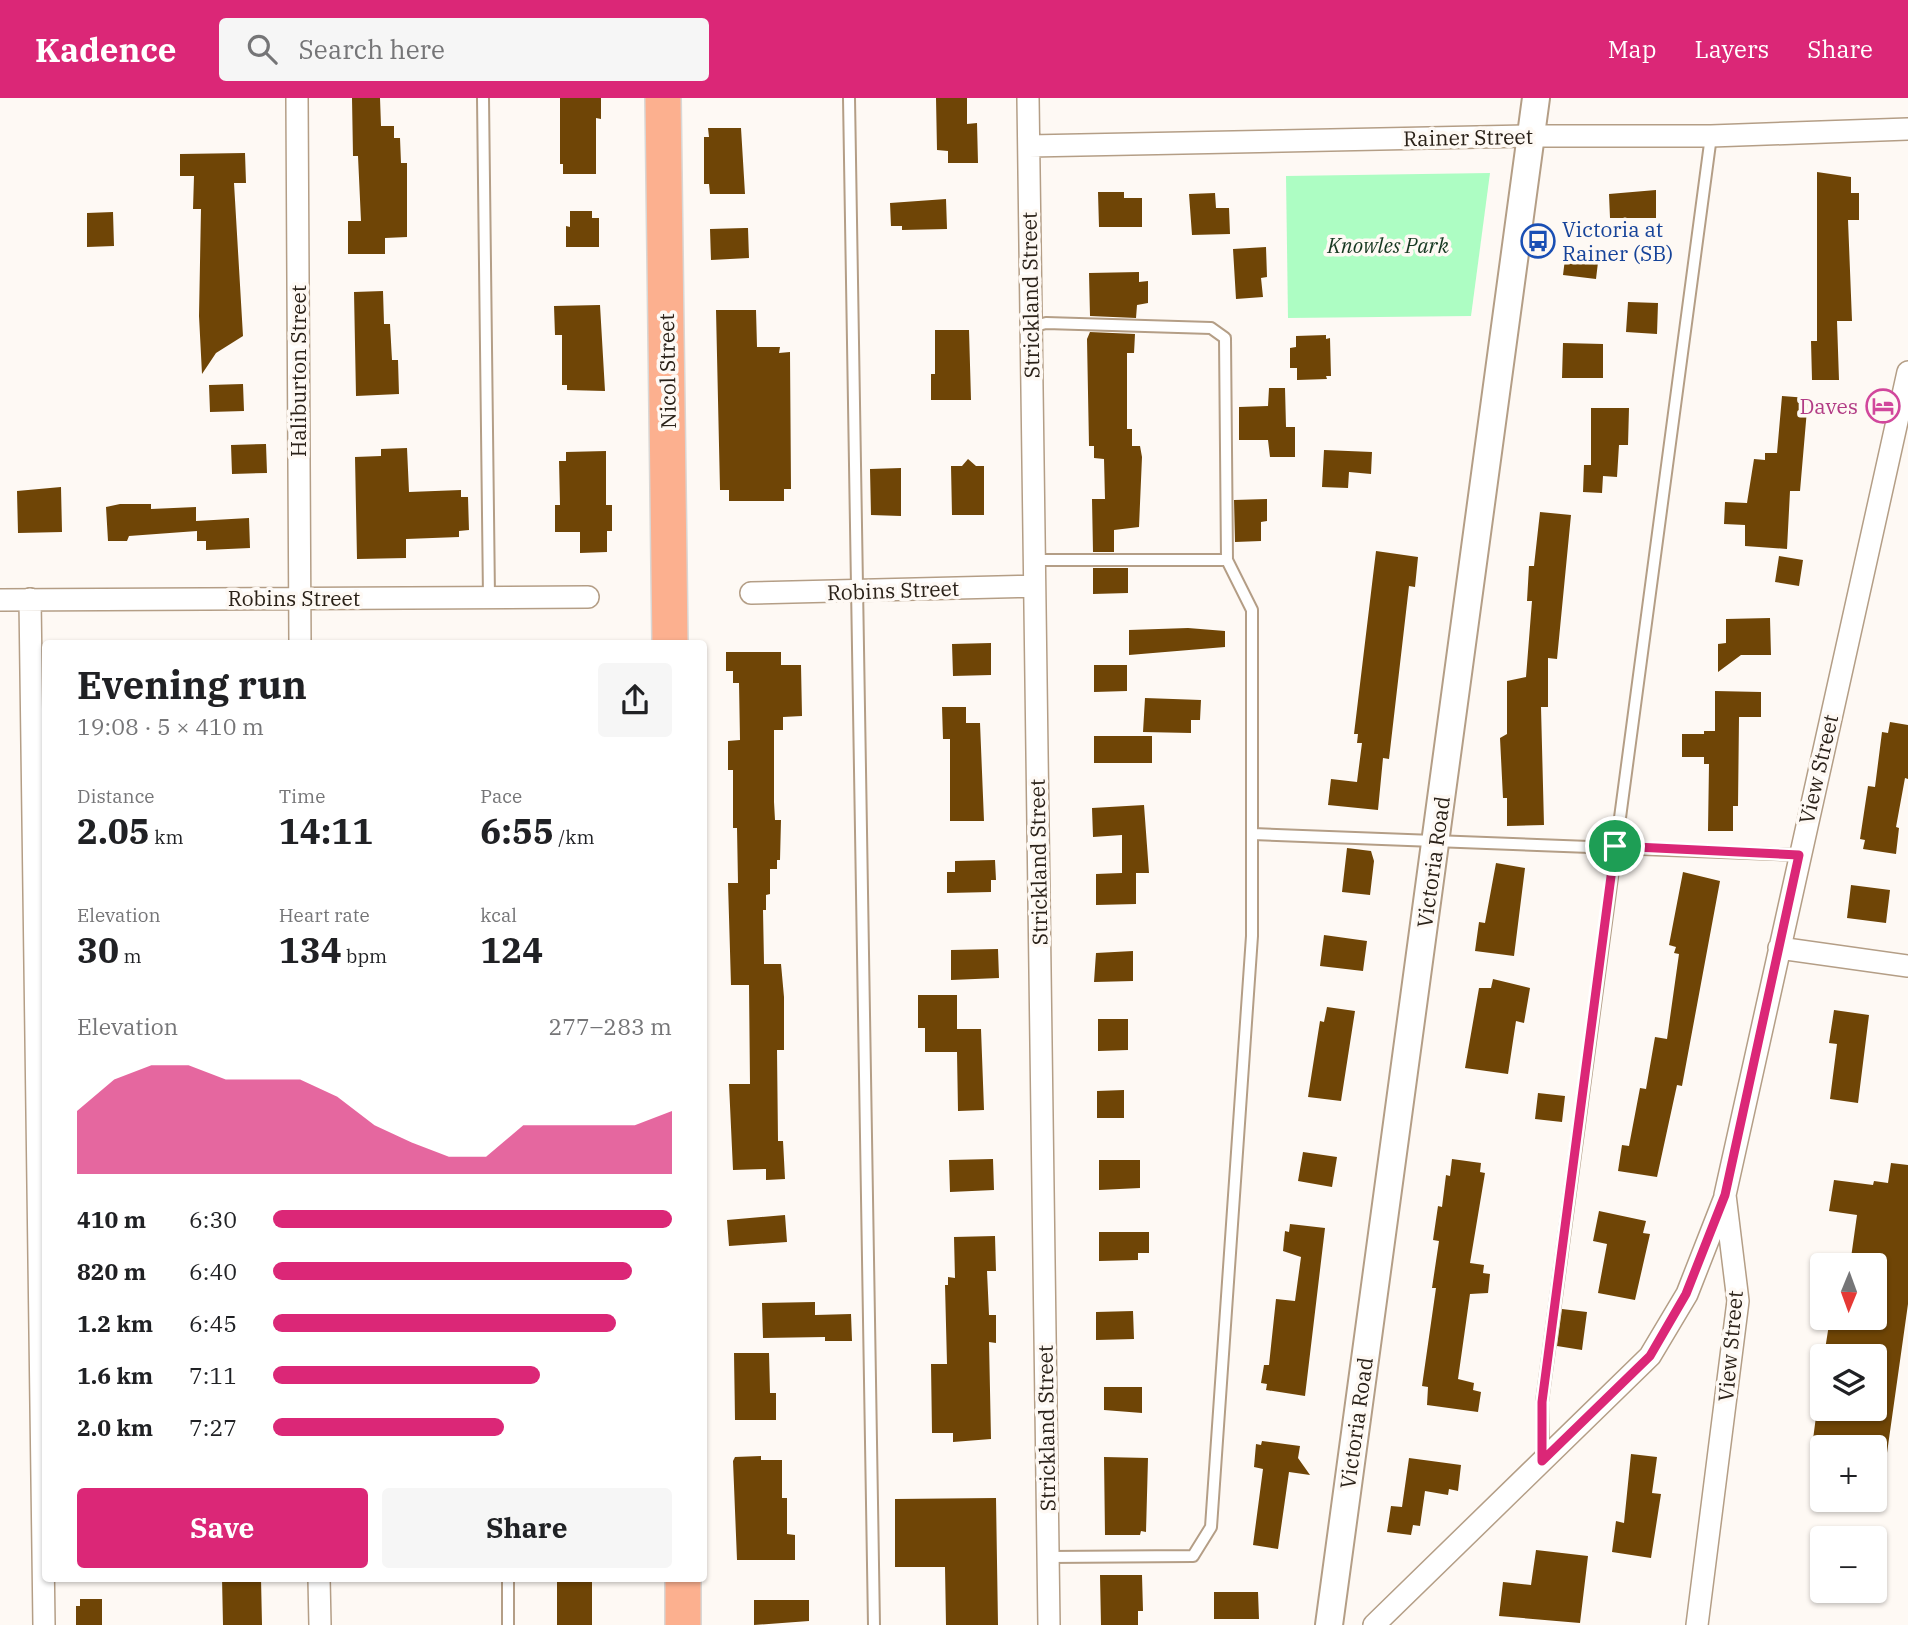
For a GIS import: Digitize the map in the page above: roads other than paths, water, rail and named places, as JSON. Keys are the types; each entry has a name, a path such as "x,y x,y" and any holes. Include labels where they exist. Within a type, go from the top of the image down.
{"highway":[{"name":"Nicol Street","path":"663,98 670,640"},
{"path":"682,1582 683,1625"}],"street":[{"name":"Haliburton Street","path":"298,98 300,640"},
{"name":"Strickland Street","path":"1028,98 1049,1625"},
{"name":"Victoria Road","path":"1329,1625 1536,98"},
{"name":"Rainer Street","path":"1029,146 1531,136 1711,136 1908,129"},
{"name":"View Street","path":"1697,1625 1738,1301 1725,1195 1908,372"},
{"name":"Robins Street","path":"751,593 1034,586"},
{"name":"Robins Street","path":"0,600 588,597"},
{"path":"30,599 42,1478"},
{"path":"1779,948 1908,966"},
{"path":"1374,1625 1650,1356 1686,1294 1725,1195"},
{"path":"43,1582 44,1625"},
{"path":"319,1582 320,1625"}],"lane":[{"path":"483,98 489,597"},
{"path":"849,98 874,1625"},
{"path":"1542,1461 1542,1402 1711,136"},
{"path":"1031,327 1046,323 1211,328 1225,338 1227,560 1252,610 1252,936 1211,1527 1193,1556 1048,1557"},
{"path":"1034,560 1227,560"},
{"path":"1253,834 1799,855"},
{"path":"508,1582 508,1625"}],"place":[{"name":"Victoria at Rainer (SB)","path":"1538,241"},
{"name":"Daves","path":"1883,406"}],"park label":[{"name":"Knowles Park","path":"1388,245"}]}
